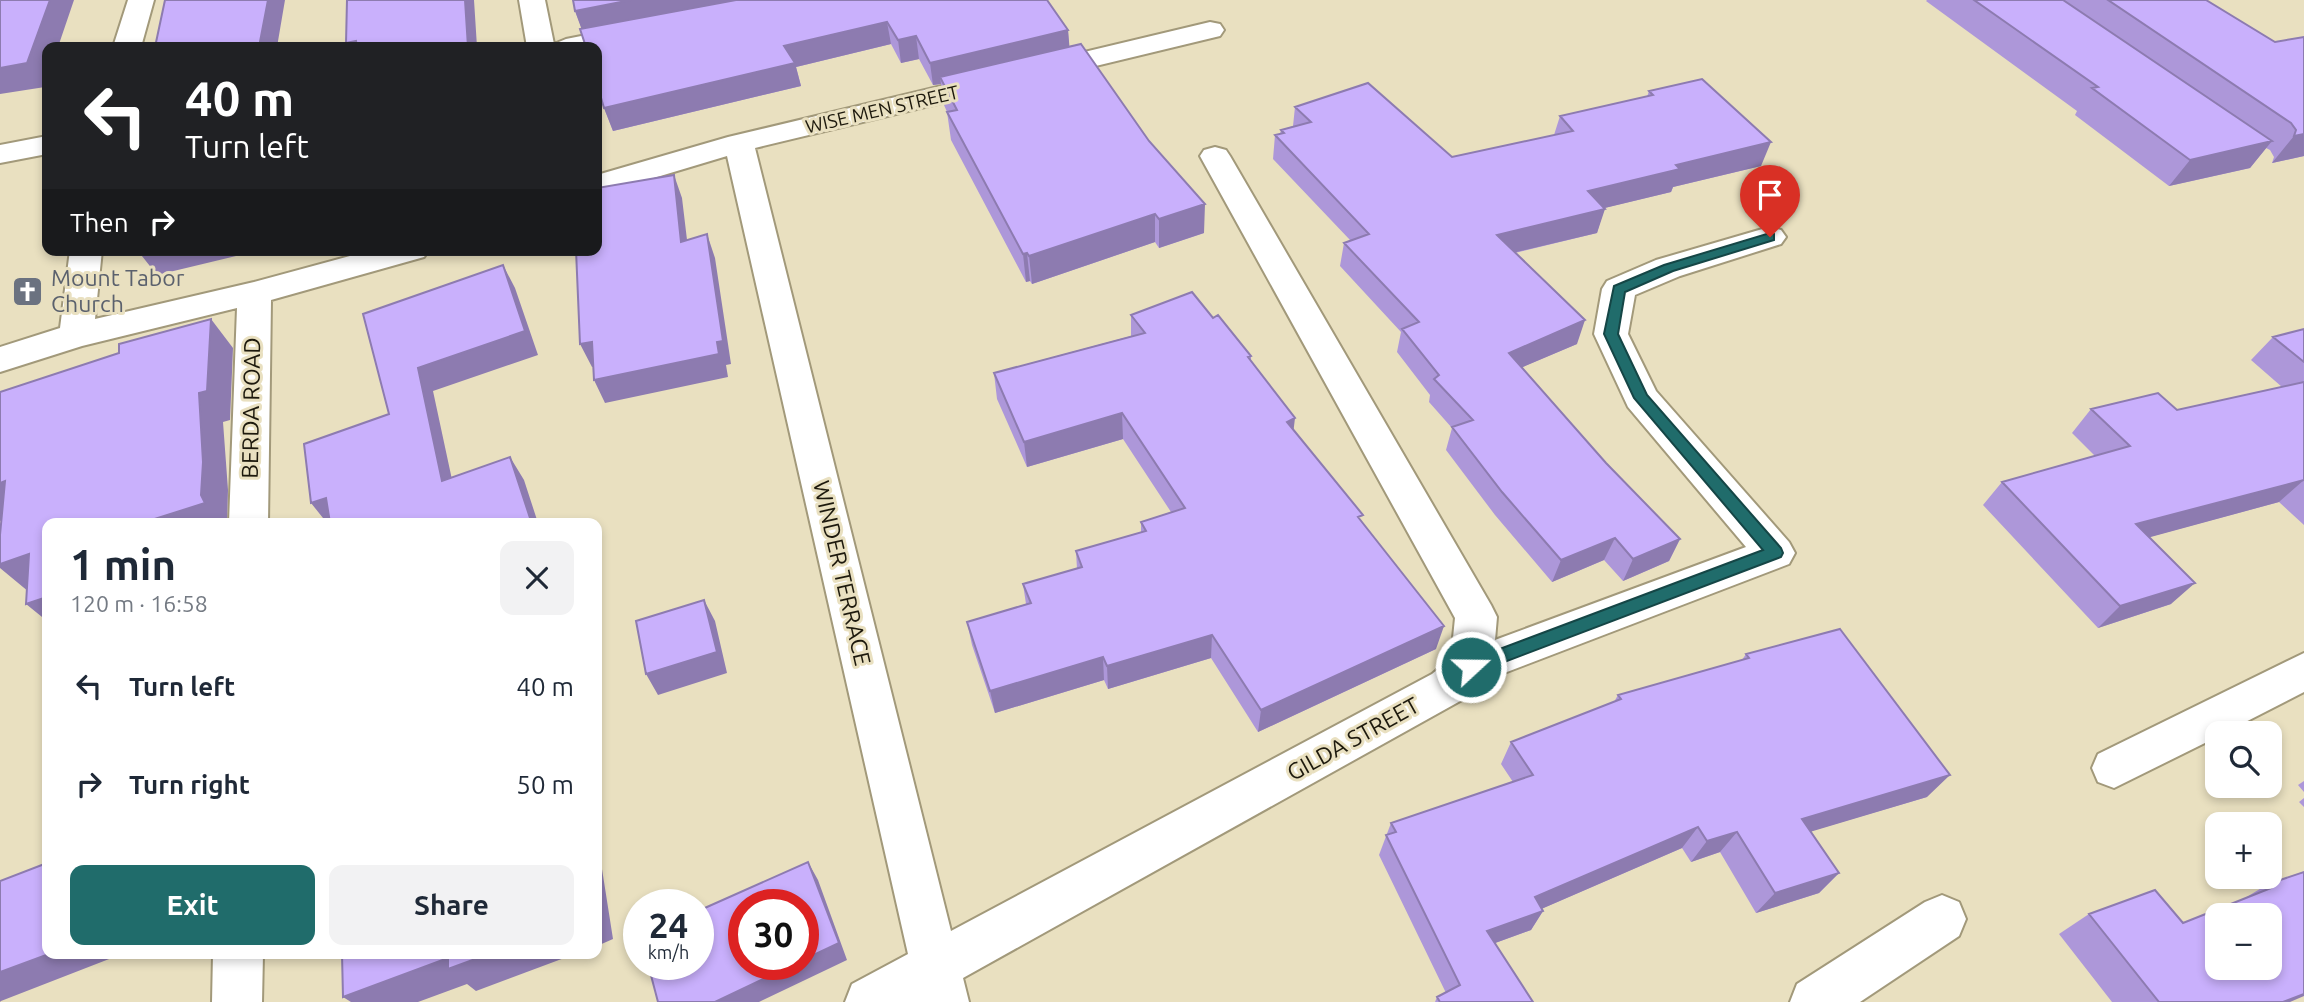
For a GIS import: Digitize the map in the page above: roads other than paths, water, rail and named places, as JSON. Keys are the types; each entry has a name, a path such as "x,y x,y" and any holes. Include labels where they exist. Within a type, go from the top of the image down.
{"street":[{"path":"128,42 141,0"},
{"path":"532,0 540,42"},
{"path":"592,42 659,29"},
{"name":"WISE MEN STREET","path":"602,184 739,143 1210,30"},
{"name":"WINDER TERRACE","path":"739,143 940,985"},
{"path":"0,154 42,146"},
{"path":"1216,156 1476,617 1471,667"},
{"name":"GILDA STREET","path":"870,1002 940,985 1447,687 1471,667 1775,553 1641,398 1611,334 1619,289 1668,268 1770,237"},
{"path":"76,335 85,256"},
{"path":"0,360 76,335 254,293 391,256"},
{"name":"BERDA ROAD","path":"249,518 254,293"},
{"path":"2114,768 2304,671"},
{"path":"1815,1002 1942,919"},
{"path":"237,1002 238,959"}],"place":[{"name":"Mount Tabor Church","path":"28,291"}]}
